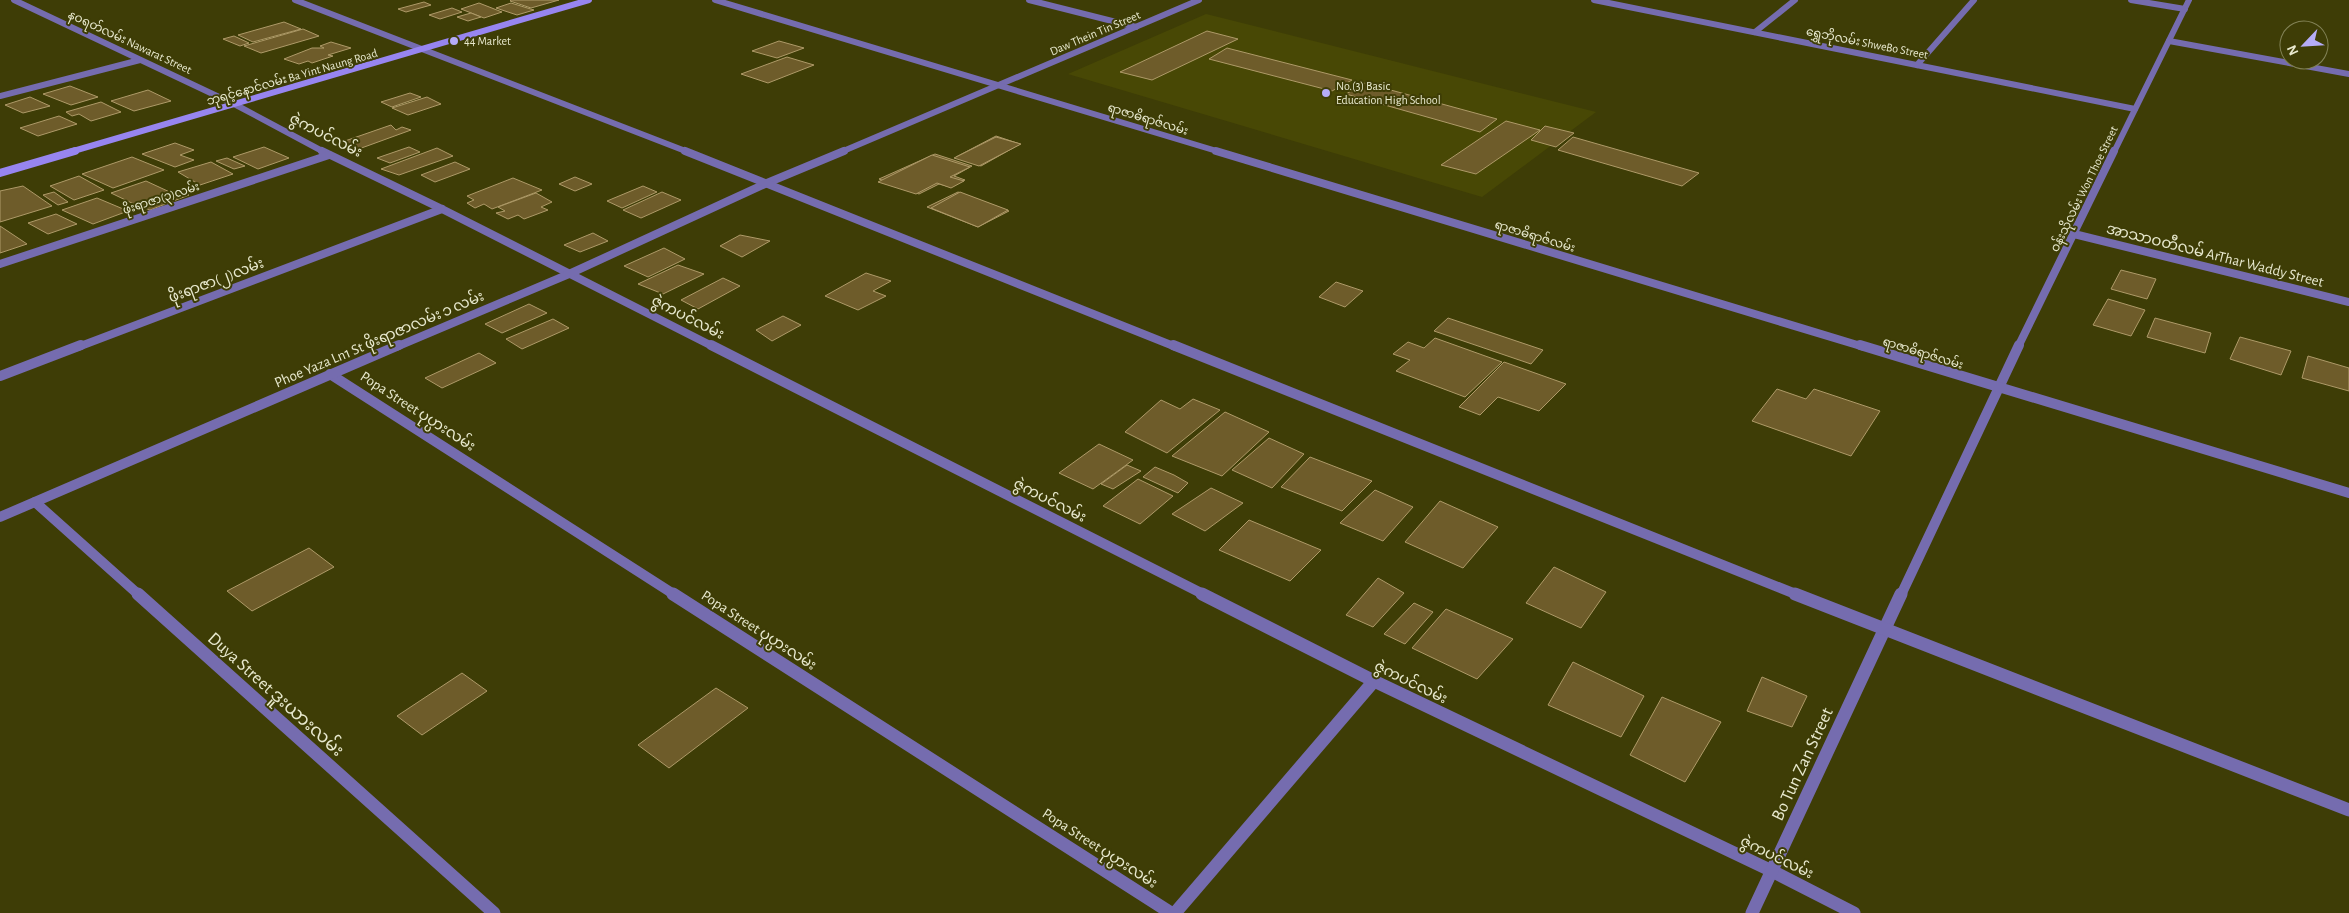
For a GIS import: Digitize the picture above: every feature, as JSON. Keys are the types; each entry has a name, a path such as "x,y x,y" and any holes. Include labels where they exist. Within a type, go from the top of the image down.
{"main road":[{"name":"ဘုရင့်နောင်လမ်း Ba Yint Naung Road","path":"0,173 589,0"}],"street":[{"name":"နဝရတ်လမ်း Nawarat Street","path":"14,0 236,105"},
{"path":"295,0 767,183 1885,630 2349,810"},
{"name":"ရာဇာဓိရာဇ်လမ်း","path":"716,0 2349,493"},
{"path":"1029,0 1136,27"},
{"name":"Daw Thein Tin Street","path":"767,183 1000,86 1199,0"},
{"name":"ရွှေဘိုလမ်း ShweBo Street","path":"1594,0 2135,109"},
{"path":"1755,32 1795,0"},
{"path":"1917,65 1974,0"},
{"path":"2131,0 2185,9"},
{"name":"ဝန်းသိုလမ်း Won Thoe Street","path":"1885,630 1998,387 2189,0"},
{"path":"2169,41 2349,74"},
{"path":"0,96 140,60"},
{"name":"ဇွဲကပင်လမ်း","path":"236,105 329,155 442,209 1374,681 1772,871 1854,913"},
{"name":"ဖိုးရာဇာ(၃)လမ်း","path":"0,264 329,155"},
{"name":"Phoe Yaza Ln1 St ဖိုးရာဇာလမ်း ၁ လမ်း","path":"0,517 330,374 569,274 767,183"},
{"name":"ဖိုးရာဇာ(၂)လမ်း","path":"0,376 442,209"},
{"name":"အာသာဝတီလမ် ArThar Waddy Street","path":"2074,234 2349,302"},
{"name":"Popa Street ပုပ္ပားလမ်း","path":"330,374 1173,913"},
{"name":"Duya Street ဒူးယားလမ်း","path":"35,502 494,913"},
{"name":"Bo Tun Zan Street","path":"1752,913 1885,630"},
{"path":"1173,913 1374,681"}],"shaded area":[{"name":"No.(3) Basic Education High School","path":"1206,14 1596,112 1482,197 1068,74"}],"building":[{"path":"511,0 559,0 531,8"},
{"path":"424,2 431,5 406,12 398,9"},
{"path":"479,3 502,12 484,18 461,9"},
{"path":"511,3 534,10 517,15 496,8"},
{"path":"452,8 462,12 440,19 429,15"},
{"path":"471,13 481,17 468,21 457,17"},
{"path":"284,22 301,29 253,42 238,35"},
{"path":"303,29 319,36 261,53 244,46"},
{"path":"1207,31 1238,39 1152,80 1120,72"},
{"path":"234,36 249,43 240,46 223,39"},
{"path":"779,41 804,48 777,58 752,51"},
{"path":"331,42 351,48 328,55 333,56 312,63 308,61 299,64 284,59 312,48 324,48 320,46"},
{"path":"1227,48 1352,80 1332,91 1209,59"},
{"path":"787,57 814,65 768,83 741,74"},
{"path":"1365,83 1497,119 1480,132 1346,94"},
{"path":"70,86 98,97 71,105 43,94"},
{"path":"148,90 171,101 134,111 111,101"},
{"path":"410,93 421,97 392,107 381,102"},
{"path":"30,97 50,106 23,113 5,105"},
{"path":"427,97 441,104 408,115 392,108"},
{"path":"101,102 121,112 91,121 79,114 72,116 66,112"},
{"path":"59,116 77,124 38,136 20,128"},
{"path":"1506,121 1540,130 1476,174 1441,165"},
{"path":"391,125 396,130 402,127 411,130 356,150 342,142"},
{"path":"1545,126 1574,133 1556,147 1531,140"},
{"path":"996,136 1020,144 981,166 956,157"},
{"path":"996,137 1021,144 979,166 954,158"},
{"path":"1573,137 1699,173 1682,186 1558,150"},
{"path":"175,143 194,150 180,155 194,160 175,167 142,154"},
{"path":"264,147 289,158 258,169 233,157"},
{"path":"409,147 420,152 390,163 377,158"},
{"path":"437,148 453,156 399,175 381,169"},
{"path":"935,154 972,166 954,176 965,180 950,187 939,184 919,194 879,179"},
{"path":"932,155 970,167 950,177 964,181 951,188 937,183 916,194 878,182"},
{"path":"132,157 164,170 113,188 82,174"},
{"path":"227,158 245,166 234,169 216,161"},
{"path":"211,162 233,174 200,185 178,172"},
{"path":"455,162 470,169 435,182 421,175"},
{"path":"79,176 104,190 74,200 50,186"},
{"path":"575,177 592,184 575,191 559,184"},
{"path":"513,178 542,190 492,209 484,204 475,208 467,203 474,200 467,196"},
{"path":"146,181 174,194 138,206 111,193"},
{"path":"23,186 52,206 0,222 0,191"},
{"path":"643,186 657,192 622,208 607,201"},
{"path":"54,192 68,202 58,205 43,195"},
{"path":"181,192 189,195 150,210 142,207"},
{"path":"662,192 681,200 641,218 623,210"},
{"path":"958,192 1009,211 978,227 927,207"},
{"path":"960,192 1008,210 978,227 931,208"},
{"path":"536,193 552,202 541,207 548,210 524,219 518,215 508,219 496,213 505,211 498,207"},
{"path":"97,198 128,211 93,224 62,210"},
{"path":"56,214 77,224 48,234 28,223"},
{"path":"0,226 27,244 0,253"},
{"path":"593,233 608,241 580,252 564,245"},
{"path":"740,235 770,241 742,257 720,246"},
{"path":"664,248 685,259 648,277 624,266"},
{"path":"678,265 704,274 663,294 638,284"},
{"path":"2121,270 2156,279 2147,299 2111,289"},
{"path":"866,273 891,281 873,291 886,296 858,310 825,296"},
{"path":"723,278 740,286 698,309 681,300"},
{"path":"1336,282 1363,291 1345,307 1319,297"},
{"path":"2108,299 2145,310 2131,336 2093,325"},
{"path":"529,304 547,313 502,333 485,324"},
{"path":"783,316 801,325 772,341 756,330"},
{"path":"1448,318 1543,350 1531,364 1434,331"},
{"path":"2155,318 2211,333 2205,353 2147,337"},
{"path":"553,319 569,328 522,349 506,339"},
{"path":"2240,337 2291,351 2281,375 2230,359"},
{"path":"1435,338 1502,362 1465,397 1396,371 1410,360 1393,354 1408,342 1424,348"},
{"path":"479,353 496,363 442,388 425,378"},
{"path":"2308,356 2349,368 2349,391 2302,378"},
{"path":"1504,362 1566,384 1539,411 1498,397 1480,415 1459,407"},
{"path":"1777,389 1806,399 1814,389 1880,411 1851,456 1752,421"},
{"path":"1193,399 1220,410 1167,453 1125,432 1161,400 1180,409"},
{"path":"1225,412 1269,432 1222,476 1172,456"},
{"path":"1269,438 1304,454 1272,488 1232,470"},
{"path":"1099,444 1133,460 1093,489 1059,473"},
{"path":"1310,457 1372,481 1342,511 1281,487"},
{"path":"1127,465 1141,471 1113,489 1101,484"},
{"path":"1155,467 1188,483 1178,493 1143,477"},
{"path":"1138,479 1173,496 1140,524 1103,506"},
{"path":"1211,488 1243,503 1205,531 1172,514"},
{"path":"1375,490 1413,507 1383,541 1340,523"},
{"path":"1440,501 1498,527 1463,568 1405,542"},
{"path":"1249,520 1321,550 1290,581 1219,550"},
{"path":"309,548 334,567 252,611 227,591"},
{"path":"1554,567 1606,592 1581,628 1526,603"},
{"path":"1378,578 1404,593 1373,627 1346,615"},
{"path":"1414,603 1433,612 1405,644 1384,634"},
{"path":"1446,609 1513,639 1477,679 1412,648"},
{"path":"1573,662 1644,696 1621,737 1548,705"},
{"path":"462,673 487,691 422,735 397,716"},
{"path":"1762,677 1807,696 1792,727 1747,711"},
{"path":"716,688 748,708 669,768 638,745"},
{"path":"1662,697 1721,722 1685,782 1630,755"}],"place":[{"name":"44 Market","path":"454,41"},
{"name":"No.(3) Basic Education High School","path":"1326,93"}]}
